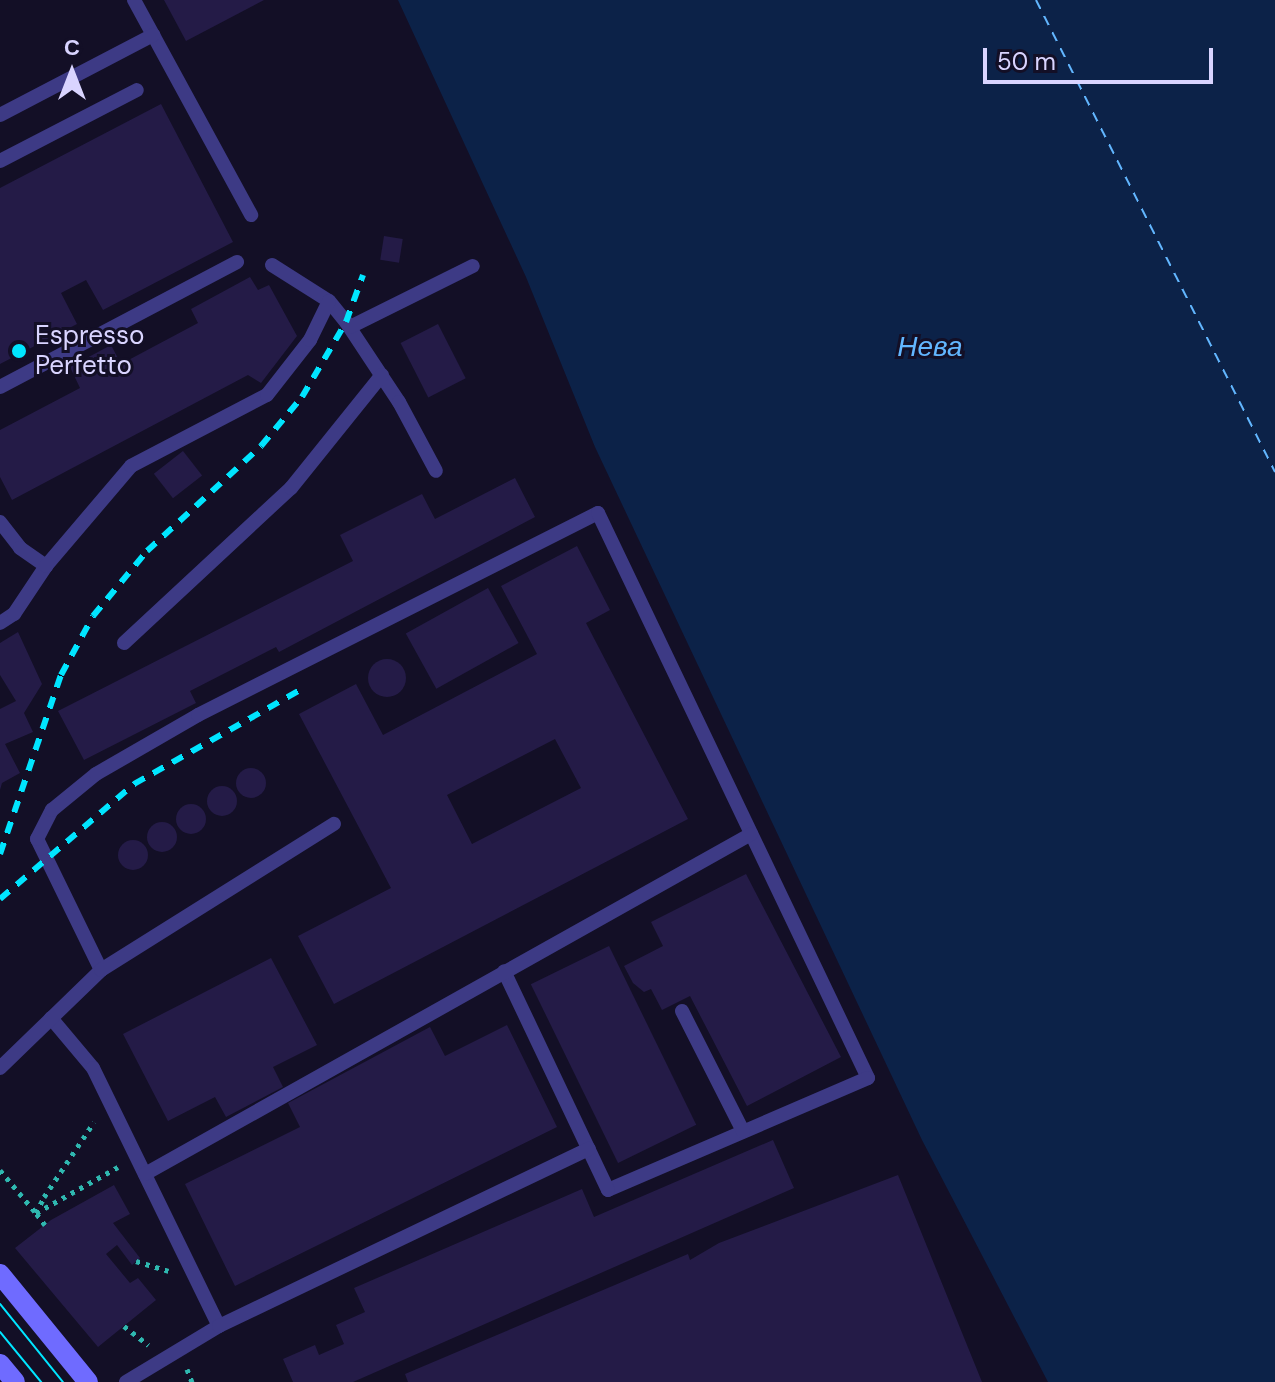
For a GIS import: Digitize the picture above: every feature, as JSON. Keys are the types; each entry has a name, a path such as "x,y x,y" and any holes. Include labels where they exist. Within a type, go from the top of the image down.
{"main road":[{"path":"0,1274 88,1382"},
{"path":"0,1364 15,1382"}],"lane":[{"path":"134,0 251,215"},
{"path":"0,115 153,35"},
{"path":"0,161 137,90"},
{"path":"0,387 237,262"},
{"path":"272,265 329,301 350,327 382,375 436,471"},
{"path":"350,327 473,266"},
{"path":"1,619 131,466 267,395 310,340 329,301"},
{"path":"124,643 291,488 382,375"},
{"path":"101,970 37,839 52,810 96,774 198,715 598,513 868,1078 608,1190 504,971"},
{"path":"0,522 20,548 46,566"},
{"path":"0,1068 101,970 334,824"},
{"path":"145,1174 751,834"},
{"path":"682,1011 743,1131"},
{"path":"51,1018 93,1068 219,1326"},
{"path":"126,1382 219,1326 589,1149"}],"path":[{"path":"36,1213 90,1126 111,1106"},
{"path":"36,1213 136,1157"},
{"path":"0,1170 45,1225"}],"water":[{"name":"Нева","path":"398,0 1275,0 1275,1382 1048,1382 922,1140 595,447 526,277"}],"building":[{"path":"164,0 264,0 186,41"},
{"path":"161,104 233,242 103,310 86,280 61,293 77,324 0,364 0,188"},
{"path":"384,236 403,239 399,263 380,260"},
{"path":"250,277 258,290 269,285 297,336 261,383 248,375 12,500 0,477 0,430 80,388 70,367 111,345 121,364 198,323 191,309"},
{"path":"438,324 466,378 428,397 401,343"},
{"path":"183,451 202,475 173,498 154,474"},
{"path":"515,478 535,517 279,652 276,647 190,691 196,703 84,760 58,711 353,561 340,535 422,494 435,519"},
{"path":"577,546 610,610 586,623 688,819 334,1004 298,936 391,888 299,714 356,684 383,735 537,654 501,586","holes":["555,739 581,788 472,844 447,795"]},
{"path":"488,588 519,643 436,689 406,634"},
{"path":"18,632 42,684 24,713 33,732 5,744 20,773 2,783 0,790 0,709 16,701 0,675 0,643"},
{"path":"387,659 401,664 406,678 401,692 387,697 373,692 368,678 373,664"},
{"path":"251,768 262,772 266,783 262,794 251,798 240,794 236,783 240,772"},
{"path":"222,786 233,790 237,801 233,812 222,816 211,812 207,801 211,790"},
{"path":"191,804 202,808 206,819 202,830 191,834 180,830 176,819 180,808"},
{"path":"162,822 173,826 177,837 173,848 162,852 151,848 147,837 151,826"},
{"path":"133,840 144,844 148,855 144,866 133,870 122,866 118,855 122,844"},
{"path":"746,874 841,1057 747,1106 690,996 662,1010 651,989 644,992 633,983 624,966 663,946 651,922"},
{"path":"609,946 696,1125 618,1163 531,984"},
{"path":"271,958 317,1045 273,1067 283,1087 226,1117 215,1097 168,1121 123,1034"},
{"path":"507,1025 557,1127 235,1286 185,1184 300,1127 288,1103 430,1027 445,1056"},
{"path":"773,1140 794,1188 353,1382 293,1382 283,1359 315,1345 319,1355 344,1344 336,1325 365,1312 354,1288 582,1189 594,1217"},
{"path":"898,1175 982,1382 408,1382 405,1374 688,1254 690,1260 719,1243"},
{"path":"114,1185 130,1214 113,1223 140,1258 132,1265 117,1245 106,1254 130,1283 138,1278 156,1300 98,1347 15,1248 51,1220"}],"ferry route":[{"path":"1036,0 1275,472"}],"tram line":[{"path":"0,1304 63,1382"},
{"path":"0,1332 41,1382"}],"railway":[{"path":"0,854 61,675 93,616 147,551 261,446 302,397 346,322 363,275"},
{"path":"0,899 134,784 304,688"}],"place":[{"name":"Espresso Perfetto","path":"19,351"}]}
